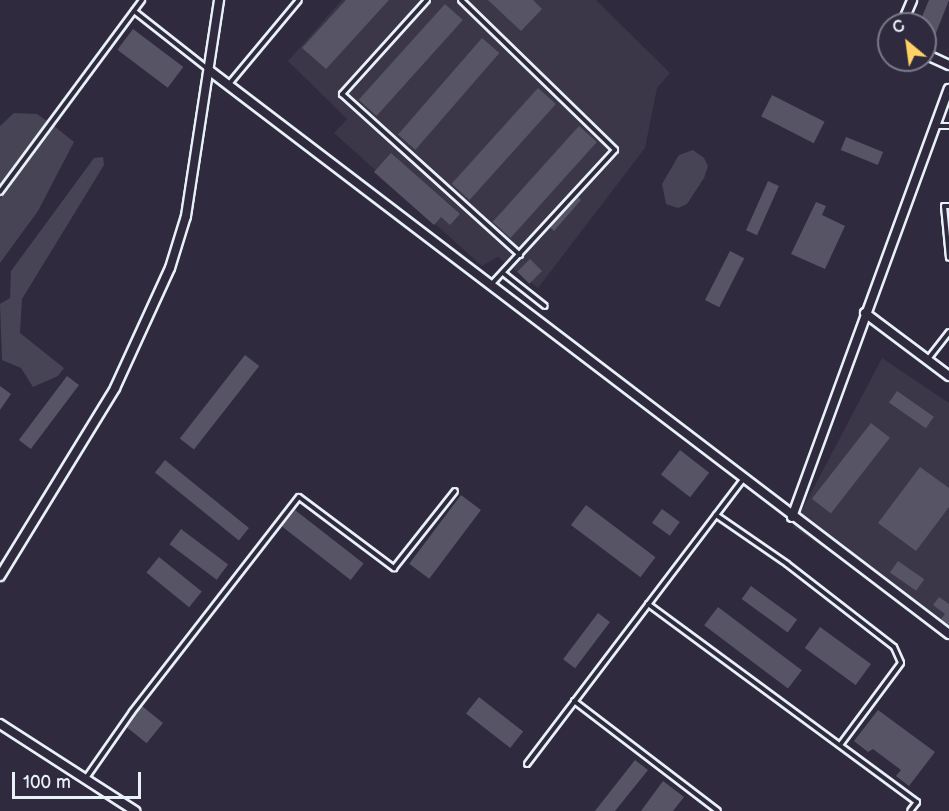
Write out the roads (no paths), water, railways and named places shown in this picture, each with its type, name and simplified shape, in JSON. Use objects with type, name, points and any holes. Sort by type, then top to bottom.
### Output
[{"type":"street","points":[[0,576],[109,397],[149,320],[186,216],[210,71],[219,0]]},
{"type":"street","points":[[210,71],[792,517],[949,634]]},
{"type":"street","points":[[792,517],[865,313],[949,90]]},
{"type":"street","points":[[865,313],[949,376]]},
{"type":"street","points":[[0,724],[135,811]]},
{"type":"lane","points":[[0,192],[142,0]]},
{"type":"lane","points":[[229,84],[299,0]]},
{"type":"lane","points":[[427,0],[342,94],[520,255]]},
{"type":"lane","points":[[461,0],[615,150],[491,285]]},
{"type":"lane","points":[[134,11],[210,71]]},
{"type":"lane","points":[[936,125],[949,126]]},
{"type":"lane","points":[[949,206],[944,206],[949,258]]},
{"type":"lane","points":[[503,273],[545,306]]},
{"type":"lane","points":[[928,360],[949,332]]},
{"type":"lane","points":[[527,764],[743,479]]},
{"type":"lane","points":[[86,779],[132,712],[299,496],[394,568],[455,491]]},
{"type":"lane","points":[[716,515],[894,647],[901,663],[840,745]]},
{"type":"lane","points":[[648,604],[917,802],[910,811]]},
{"type":"lane","points":[[574,701],[718,811]]}]
